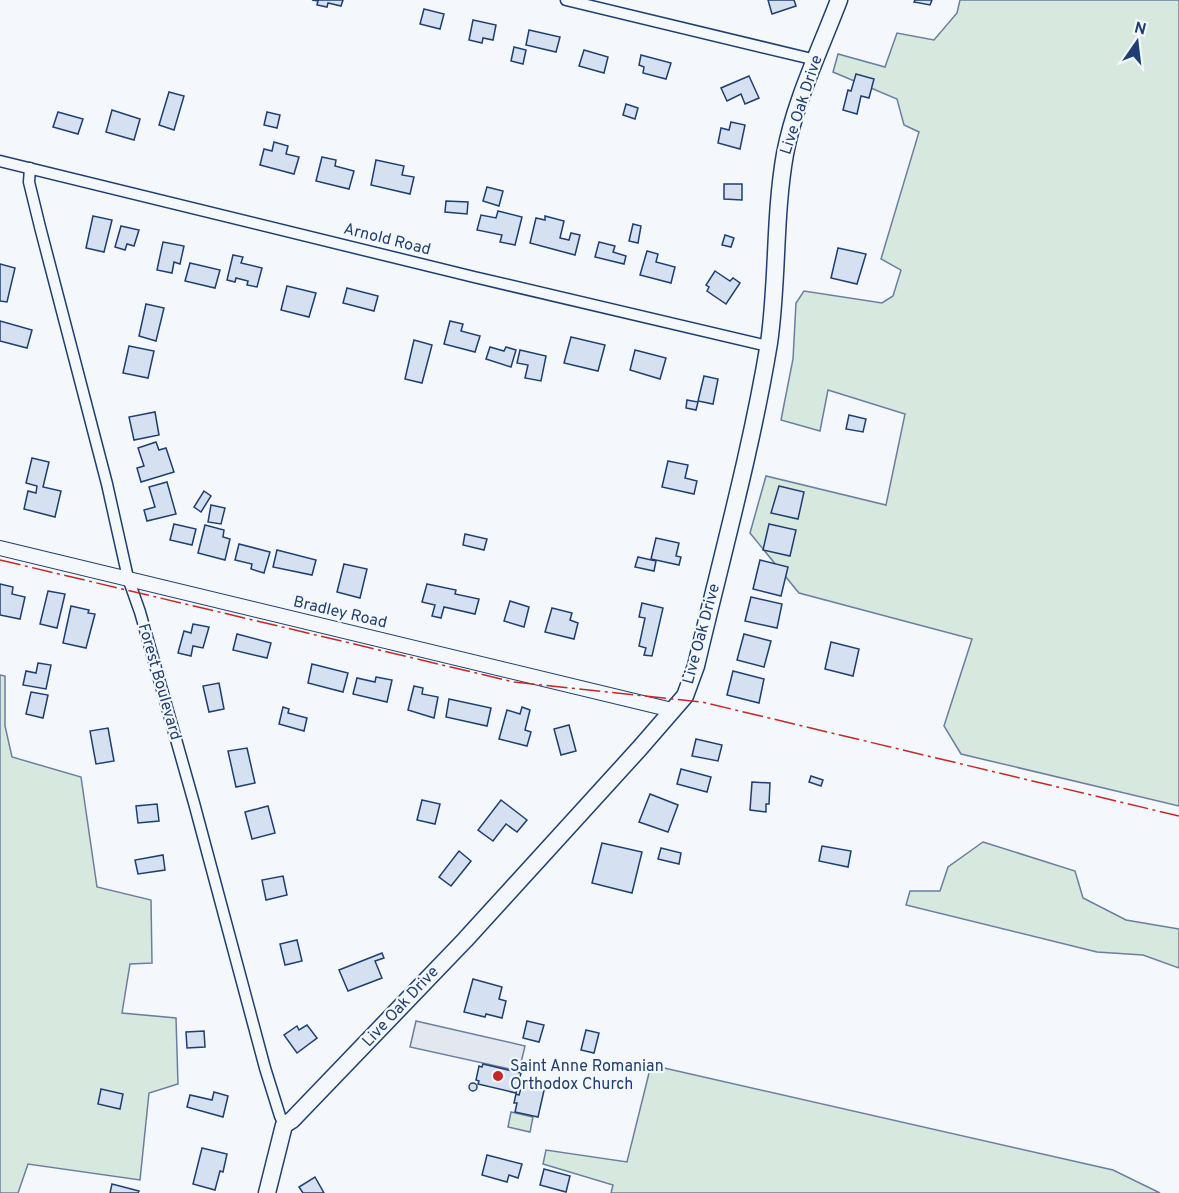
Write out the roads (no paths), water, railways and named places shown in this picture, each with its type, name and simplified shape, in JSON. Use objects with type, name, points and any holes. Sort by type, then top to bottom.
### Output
[{"type":"main road","name":"Live Oak Drive","points":[[284,1125],[323,1089],[465,940],[685,696],[696,666],[749,440],[768,346],[775,300],[779,212],[785,154],[801,98],[839,0]]},
{"type":"main road","points":[[267,1193],[284,1125]]},
{"type":"street","points":[[566,0],[816,60]]},
{"type":"street","name":"Arnold Road","points":[[0,161],[768,346]]},
{"type":"street","name":"Forest Boulevard","points":[[30,168],[29,182],[128,578],[143,623],[265,1068],[284,1125]]},
{"type":"street","name":"Bradley Road","points":[[0,548],[128,578],[191,596],[672,710]]},
{"type":"place","name":"Saint Anne Romanian Orthodox Church","points":[[498,1076]]}]
